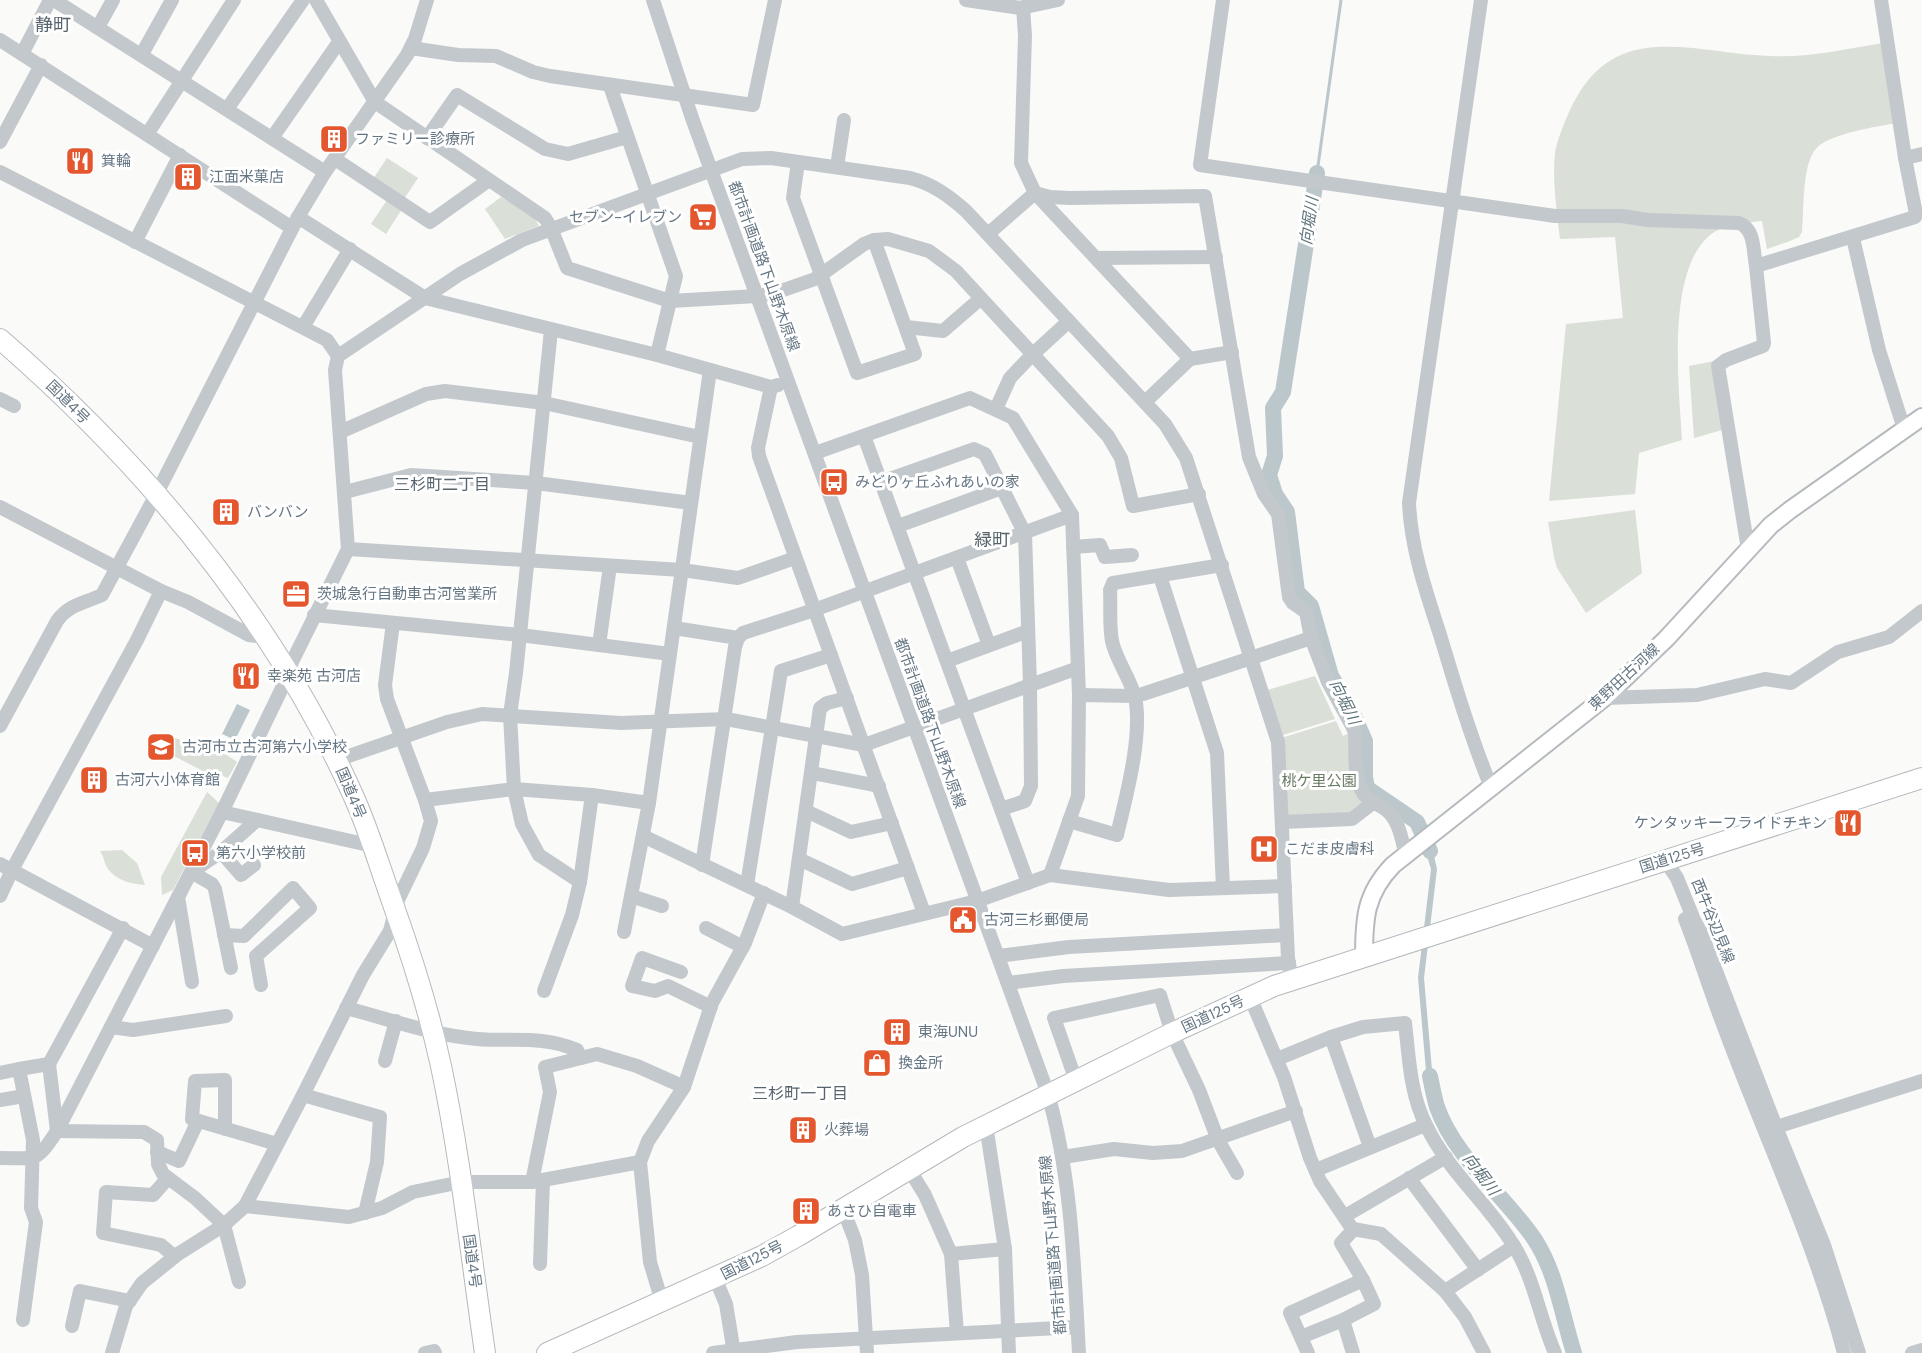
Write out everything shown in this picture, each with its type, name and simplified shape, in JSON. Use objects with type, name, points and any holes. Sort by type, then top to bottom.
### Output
[{"type":"highway","name":"国道4号","points":[[0,339],[56,388],[157,493],[225,578],[287,672],[337,760],[373,846],[413,962],[433,1033],[461,1182],[485,1353]]},
{"type":"highway","name":"国道125号","points":[[547,1353],[779,1247],[986,1125],[1250,997],[1290,972],[1364,957],[1922,778]]},
{"type":"main road","name":"東野田古河線","points":[[1364,957],[1366,915],[1373,890],[1386,872],[1604,698],[1666,639],[1771,525],[1922,417]]},
{"type":"street","points":[[22,54],[52,0],[142,54],[325,172]]},
{"type":"street","points":[[98,27],[112,0]]},
{"type":"street","points":[[142,54],[172,0]]},
{"type":"street","points":[[148,134],[234,0]]},
{"type":"street","points":[[227,109],[303,0]]},
{"type":"street","points":[[316,0],[375,102],[545,218],[567,268],[670,301],[775,293],[820,276],[864,244],[874,240],[888,239],[929,251],[956,271],[1108,436],[1124,468],[1133,506],[1199,494]]},
{"type":"street","points":[[0,726],[63,611],[102,595],[157,493],[295,222],[325,172],[411,48],[428,0]]},
{"type":"street","name":"都市計画道路下山野木原線","points":[[653,0],[692,118],[1048,1094],[1063,1157],[1070,1217],[1079,1353]]},
{"type":"street","points":[[411,48],[458,55],[496,56],[533,72],[610,86],[684,94],[753,105],[776,0]]},
{"type":"street","points":[[966,0],[1023,7],[1058,0]]},
{"type":"street","points":[[1223,0],[1200,165],[1555,216],[1622,216],[1648,220],[1745,225],[1750,231],[1756,266],[1764,344],[1726,360],[1718,366],[1748,549]]},
{"type":"street","points":[[1481,0],[1409,503],[1416,556],[1476,749],[1491,787]]},
{"type":"street","points":[[1756,266],[1916,217],[1881,0]]},
{"type":"street","points":[[1023,7],[1025,36],[1021,163],[1035,193],[1190,359]]},
{"type":"street","points":[[0,40],[180,155],[295,222],[350,249],[425,298],[657,355],[771,387],[789,382]]},
{"type":"street","points":[[272,138],[339,42]]},
{"type":"street","points":[[0,142],[41,65]]},
{"type":"street","points":[[610,86],[676,276],[657,355]]},
{"type":"street","points":[[427,138],[457,95],[545,149],[568,154],[627,137]]},
{"type":"street","points":[[837,167],[844,120]]},
{"type":"street","points":[[1905,158],[1922,154]]},
{"type":"street","points":[[135,242],[180,155]]},
{"type":"street","points":[[0,1158],[33,1158],[42,1153],[57,1131],[222,813],[284,684],[287,672],[314,615],[348,549],[335,370],[338,356],[494,254],[551,228],[647,192],[711,169],[755,157],[910,178],[931,185],[966,211],[1165,424],[1180,447],[1199,494],[1252,657],[1278,742],[1290,972],[1063,976],[1008,983]]},
{"type":"street","points":[[334,159],[430,222],[489,180]]},
{"type":"street","points":[[798,162],[793,198],[857,373],[915,354],[874,240]]},
{"type":"street","points":[[0,172],[327,340],[338,356]]},
{"type":"street","points":[[988,234],[1035,193]]},
{"type":"street","points":[[1035,193],[1050,197],[1070,198],[1205,196],[1249,457],[1264,494],[1278,514],[1289,597],[1293,603],[1306,612],[1311,638],[1328,682],[1355,732],[1358,779],[1362,792],[1367,799],[1386,810],[1393,818],[1409,853]]},
{"type":"street","points":[[1853,238],[1881,359],[1904,429]]},
{"type":"street","points":[[303,327],[350,249]]},
{"type":"street","points":[[1097,258],[1216,257]]},
{"type":"street","points":[[906,327],[943,331],[980,299]]},
{"type":"street","points":[[996,409],[1010,378],[1069,321]]},
{"type":"street","points":[[551,330],[510,715],[514,789],[522,825],[539,855],[580,882]]},
{"type":"street","points":[[1145,402],[1190,359],[1232,352]]},
{"type":"street","points":[[624,932],[649,803],[710,369]]},
{"type":"street","points":[[771,387],[758,448],[795,558],[924,914]]},
{"type":"street","points":[[340,432],[426,394],[445,391],[544,403],[700,437]]},
{"type":"street","points":[[815,453],[970,398],[1013,418],[1072,515],[1079,696],[1078,796],[1050,875]]},
{"type":"street","points":[[0,399],[14,406]]},
{"type":"street","points":[[864,436],[1028,883]]},
{"type":"street","points":[[881,482],[974,449],[985,454],[1025,534],[1031,786],[1025,801],[1001,809]]},
{"type":"street","points":[[345,492],[411,475],[536,483],[691,502]]},
{"type":"street","points":[[898,526],[1002,488]]},
{"type":"street","points":[[0,507],[249,635],[264,637]]},
{"type":"street","points":[[702,864],[738,638],[743,633],[814,610],[1072,515]]},
{"type":"street","points":[[1073,547],[1100,545],[1105,557],[1132,555]]},
{"type":"street","points":[[348,549],[682,570],[738,578],[795,558]]},
{"type":"street","points":[[957,558],[989,645]]},
{"type":"street","points":[[1069,821],[1117,835],[1125,801],[1136,735],[1137,713],[1134,696],[1112,642],[1110,590],[1113,584],[1222,565]]},
{"type":"street","points":[[599,645],[610,566]]},
{"type":"street","points":[[1160,576],[1216,753],[1223,888]]},
{"type":"street","points":[[0,896],[6,867],[132,649],[162,591]]},
{"type":"street","points":[[1604,698],[1697,694],[1765,679],[1791,683],[1838,652],[1889,637],[1922,611]]},
{"type":"street","points":[[314,615],[520,635],[670,654]]},
{"type":"street","points":[[112,1353],[126,1306],[142,1283],[174,1256],[224,1225],[245,1206],[363,975],[390,931],[398,900],[423,848],[431,821],[387,699],[385,685],[393,623]]},
{"type":"street","points":[[674,627],[738,638]]},
{"type":"street","points":[[946,661],[1028,631]]},
{"type":"street","points":[[1079,696],[1134,696],[1311,638]]},
{"type":"street","points":[[747,885],[781,672],[831,655]]},
{"type":"street","points":[[337,760],[400,737],[482,714],[610,723],[726,719],[864,745],[1078,668]]},
{"type":"street","points":[[792,907],[820,708],[827,703],[847,698]]},
{"type":"street","points":[[812,773],[879,786]]},
{"type":"street","points":[[425,800],[514,789],[592,795],[649,803]]},
{"type":"street","points":[[544,991],[572,915],[580,882],[592,795]]},
{"type":"street","points":[[1283,822],[1352,819],[1374,802]]},
{"type":"street","points":[[806,811],[850,832],[892,823]]},
{"type":"street","points":[[222,813],[373,846]]},
{"type":"street","points":[[191,872],[220,852],[257,820]]},
{"type":"street","points":[[642,836],[764,893],[842,934],[977,901],[1050,875],[1169,890],[1285,886]]},
{"type":"street","points":[[220,852],[241,875],[254,865]]},
{"type":"street","points":[[799,859],[852,884],[908,868]]},
{"type":"street","name":"西牛谷辺見線","points":[[1665,860],[1670,881],[1702,961],[1724,1027],[1824,1245],[1859,1353]]},
{"type":"street","points":[[6,867],[153,946]]},
{"type":"street","points":[[191,872],[212,884],[215,890],[224,935],[230,963],[256,956],[310,908],[293,888],[244,936],[224,935]]},
{"type":"street","points":[[662,1302],[650,1262],[640,1162],[648,1141],[684,1087],[711,1006],[743,947],[764,893]]},
{"type":"street","points":[[631,896],[662,906]]},
{"type":"street","points":[[178,897],[192,982]]},
{"type":"street","points":[[57,1131],[49,1064],[123,928]]},
{"type":"street","points":[[706,928],[743,947]]},
{"type":"street","points":[[998,956],[1069,947],[1287,935]]},
{"type":"street","points":[[256,956],[261,985]]},
{"type":"street","points":[[681,972],[642,958],[632,986],[655,991],[668,986],[711,1006]]},
{"type":"street","points":[[1076,1081],[1054,1018],[1160,995],[1172,1033],[1199,1090],[1218,1140],[1237,1173]]},
{"type":"street","points":[[1250,997],[1277,1059],[1320,1181],[1353,1229],[1381,1234],[1445,1291],[1465,1317],[1484,1353]]},
{"type":"street","points":[[346,1008],[433,1033],[476,1039],[545,1040],[562,1043],[577,1050],[580,1058]]},
{"type":"street","points":[[111,1027],[133,1030],[226,1016]]},
{"type":"street","points":[[386,1061],[396,1021]]},
{"type":"street","points":[[1277,1059],[1331,1036],[1363,1027],[1405,1023],[1413,1088],[1425,1125],[1446,1157],[1514,1246],[1533,1287],[1555,1353]]},
{"type":"street","points":[[1331,1036],[1370,1147]]},
{"type":"street","points":[[540,1264],[537,1181],[550,1092],[545,1067],[597,1054],[637,1066],[684,1087]]},
{"type":"street","points":[[0,1073],[49,1064]]},
{"type":"street","points":[[19,1069],[33,1140],[31,1208],[36,1222],[23,1320]]},
{"type":"street","points":[[225,1129],[225,1080],[195,1081],[192,1119],[225,1129],[277,1144]]},
{"type":"street","points":[[1771,1129],[1922,1081]]},
{"type":"street","points":[[303,1095],[380,1117],[377,1162],[365,1213]]},
{"type":"street","points":[[0,1100],[24,1096]]},
{"type":"street","points":[[1063,1157],[1114,1149],[1153,1153],[1182,1151],[1296,1111]]},
{"type":"street","points":[[157,1152],[180,1161],[198,1121]]},
{"type":"street","points":[[986,1125],[1005,1249],[1009,1353]]},
{"type":"street","points":[[1316,1170],[1425,1125]]},
{"type":"street","name":"西牛谷辺見線","points":[[1771,1129],[1844,1353]]},
{"type":"street","points":[[57,1131],[144,1132],[157,1140],[158,1164],[163,1174],[195,1198],[224,1225],[239,1282]]},
{"type":"street","points":[[1345,1216],[1446,1157]]},
{"type":"street","points":[[245,1206],[349,1218],[382,1208],[413,1192],[461,1182],[537,1181],[640,1162]]},
{"type":"street","points":[[909,1169],[925,1195],[951,1254],[957,1333]]},
{"type":"street","points":[[168,1178],[153,1195],[106,1192],[103,1233],[161,1245],[174,1256]]},
{"type":"street","points":[[1409,1178],[1478,1270]]},
{"type":"street","points":[[843,1209],[855,1240],[862,1275],[867,1353]]},
{"type":"street","points":[[1301,1337],[1343,1320],[1374,1304],[1341,1243],[1353,1229]]},
{"type":"street","points":[[1445,1291],[1514,1246]]},
{"type":"street","points":[[951,1254],[1005,1249]]},
{"type":"street","points":[[715,1278],[726,1304],[734,1351]]},
{"type":"street","points":[[1308,1353],[1290,1313],[1363,1280]]},
{"type":"street","points":[[72,1326],[80,1291],[130,1301]]},
{"type":"street","points":[[1343,1320],[1353,1353]]},
{"type":"street","points":[[713,1353],[866,1338],[1077,1328]]},
{"type":"street","points":[[1912,1353],[1922,1350]]},
{"type":"street","points":[[424,1353],[434,1351],[435,1353]]},
{"type":"green space","points":[[1883,43],[1898,123],[1841,135],[1821,144],[1815,150],[1806,177],[1802,232],[1799,237],[1767,249],[1762,221],[1741,223],[1721,228],[1709,236],[1695,253],[1686,276],[1678,332],[1682,440],[1639,453],[1635,494],[1549,501],[1566,324],[1623,318],[1615,237],[1560,239],[1554,186],[1555,153],[1566,119],[1581,90],[1600,68],[1625,53],[1639,49],[1685,47],[1756,55],[1798,56]]},
{"type":"green space","points":[[387,158],[418,178],[404,199],[373,179]]},
{"type":"green space","points":[[501,197],[533,215],[539,226],[505,239],[485,209]]},
{"type":"green space","points":[[387,200],[402,209],[386,234],[371,224]]},
{"type":"green space","points":[[1714,361],[1722,430],[1694,438],[1689,366]]},
{"type":"green space","points":[[1635,510],[1642,573],[1586,613],[1557,568],[1548,522]]},
{"type":"green space","points":[[1315,676],[1335,719],[1283,735],[1267,690]]},
{"type":"green space","name":"桃ケ里公園","points":[[1336,721],[1343,736],[1351,732],[1368,803],[1351,816],[1285,819],[1281,738]]},
{"type":"green space","points":[[175,738],[227,755],[237,762],[228,778],[203,771],[170,754]]},
{"type":"green space","points":[[207,792],[219,803],[173,890],[162,895],[161,877]]},
{"type":"green space","points":[[122,850],[137,863],[145,885],[130,883],[112,873],[100,851]]},
{"type":"shaded area","points":[[237,704],[250,710],[235,740],[222,734]]},
{"type":"shaded area","points":[[1426,834],[1437,869],[1424,978],[1432,1070],[1437,1096],[1431,1097],[1426,1071],[1418,978],[1431,869],[1421,837]]},
{"type":"waterway","name":"向堀川","points":[[1317,173],[1341,0]]},
{"type":"waterway","name":"向堀川","points":[[1317,173],[1283,392],[1273,408],[1275,456],[1269,475],[1275,494],[1287,512],[1297,592],[1311,606],[1331,676],[1336,684]]},
{"type":"waterway","name":"向堀川","points":[[1353,714],[1365,741],[1367,788],[1417,822],[1430,851]]},
{"type":"waterway","name":"向堀川","points":[[1430,1076],[1437,1107],[1456,1144],[1523,1224],[1543,1253],[1554,1281],[1574,1353]]},
{"type":"place","name":"ファミリー診療所","points":[[334,139]]},
{"type":"place","name":"箕輪","points":[[80,161]]},
{"type":"place","name":"江面米菓店","points":[[188,177]]},
{"type":"place","name":"セブン-イレブン","points":[[703,217]]},
{"type":"place","name":"みどりヶ丘ふれあいの家","points":[[834,482]]},
{"type":"place","name":"バンバン","points":[[226,512]]},
{"type":"place","name":"茨城急行自動車古河営業所","points":[[296,594]]},
{"type":"place","name":"幸楽苑 古河店","points":[[246,676]]},
{"type":"place","name":"古河市立古河第六小学校","points":[[161,747]]},
{"type":"place","name":"古河六小体育館","points":[[94,780]]},
{"type":"place","name":"ケンタッキーフライドチキン","points":[[1848,823]]},
{"type":"place","name":"こだま皮膚科","points":[[1264,849]]},
{"type":"place","name":"第六小学校前","points":[[195,853]]},
{"type":"place","name":"古河三杉郵便局","points":[[963,920]]},
{"type":"place","name":"東海UNU","points":[[897,1032]]},
{"type":"place","name":"換金所","points":[[877,1063]]},
{"type":"place","name":"火葬場","points":[[803,1130]]},
{"type":"place","name":"あさひ自電車","points":[[806,1211]]},
{"type":"district","name":"静町","points":[[53,25]]},
{"type":"district","name":"三杉町二丁目","points":[[442,484]]},
{"type":"district","name":"緑町","points":[[992,540]]},
{"type":"district","name":"三杉町一丁目","points":[[800,1093]]}]
